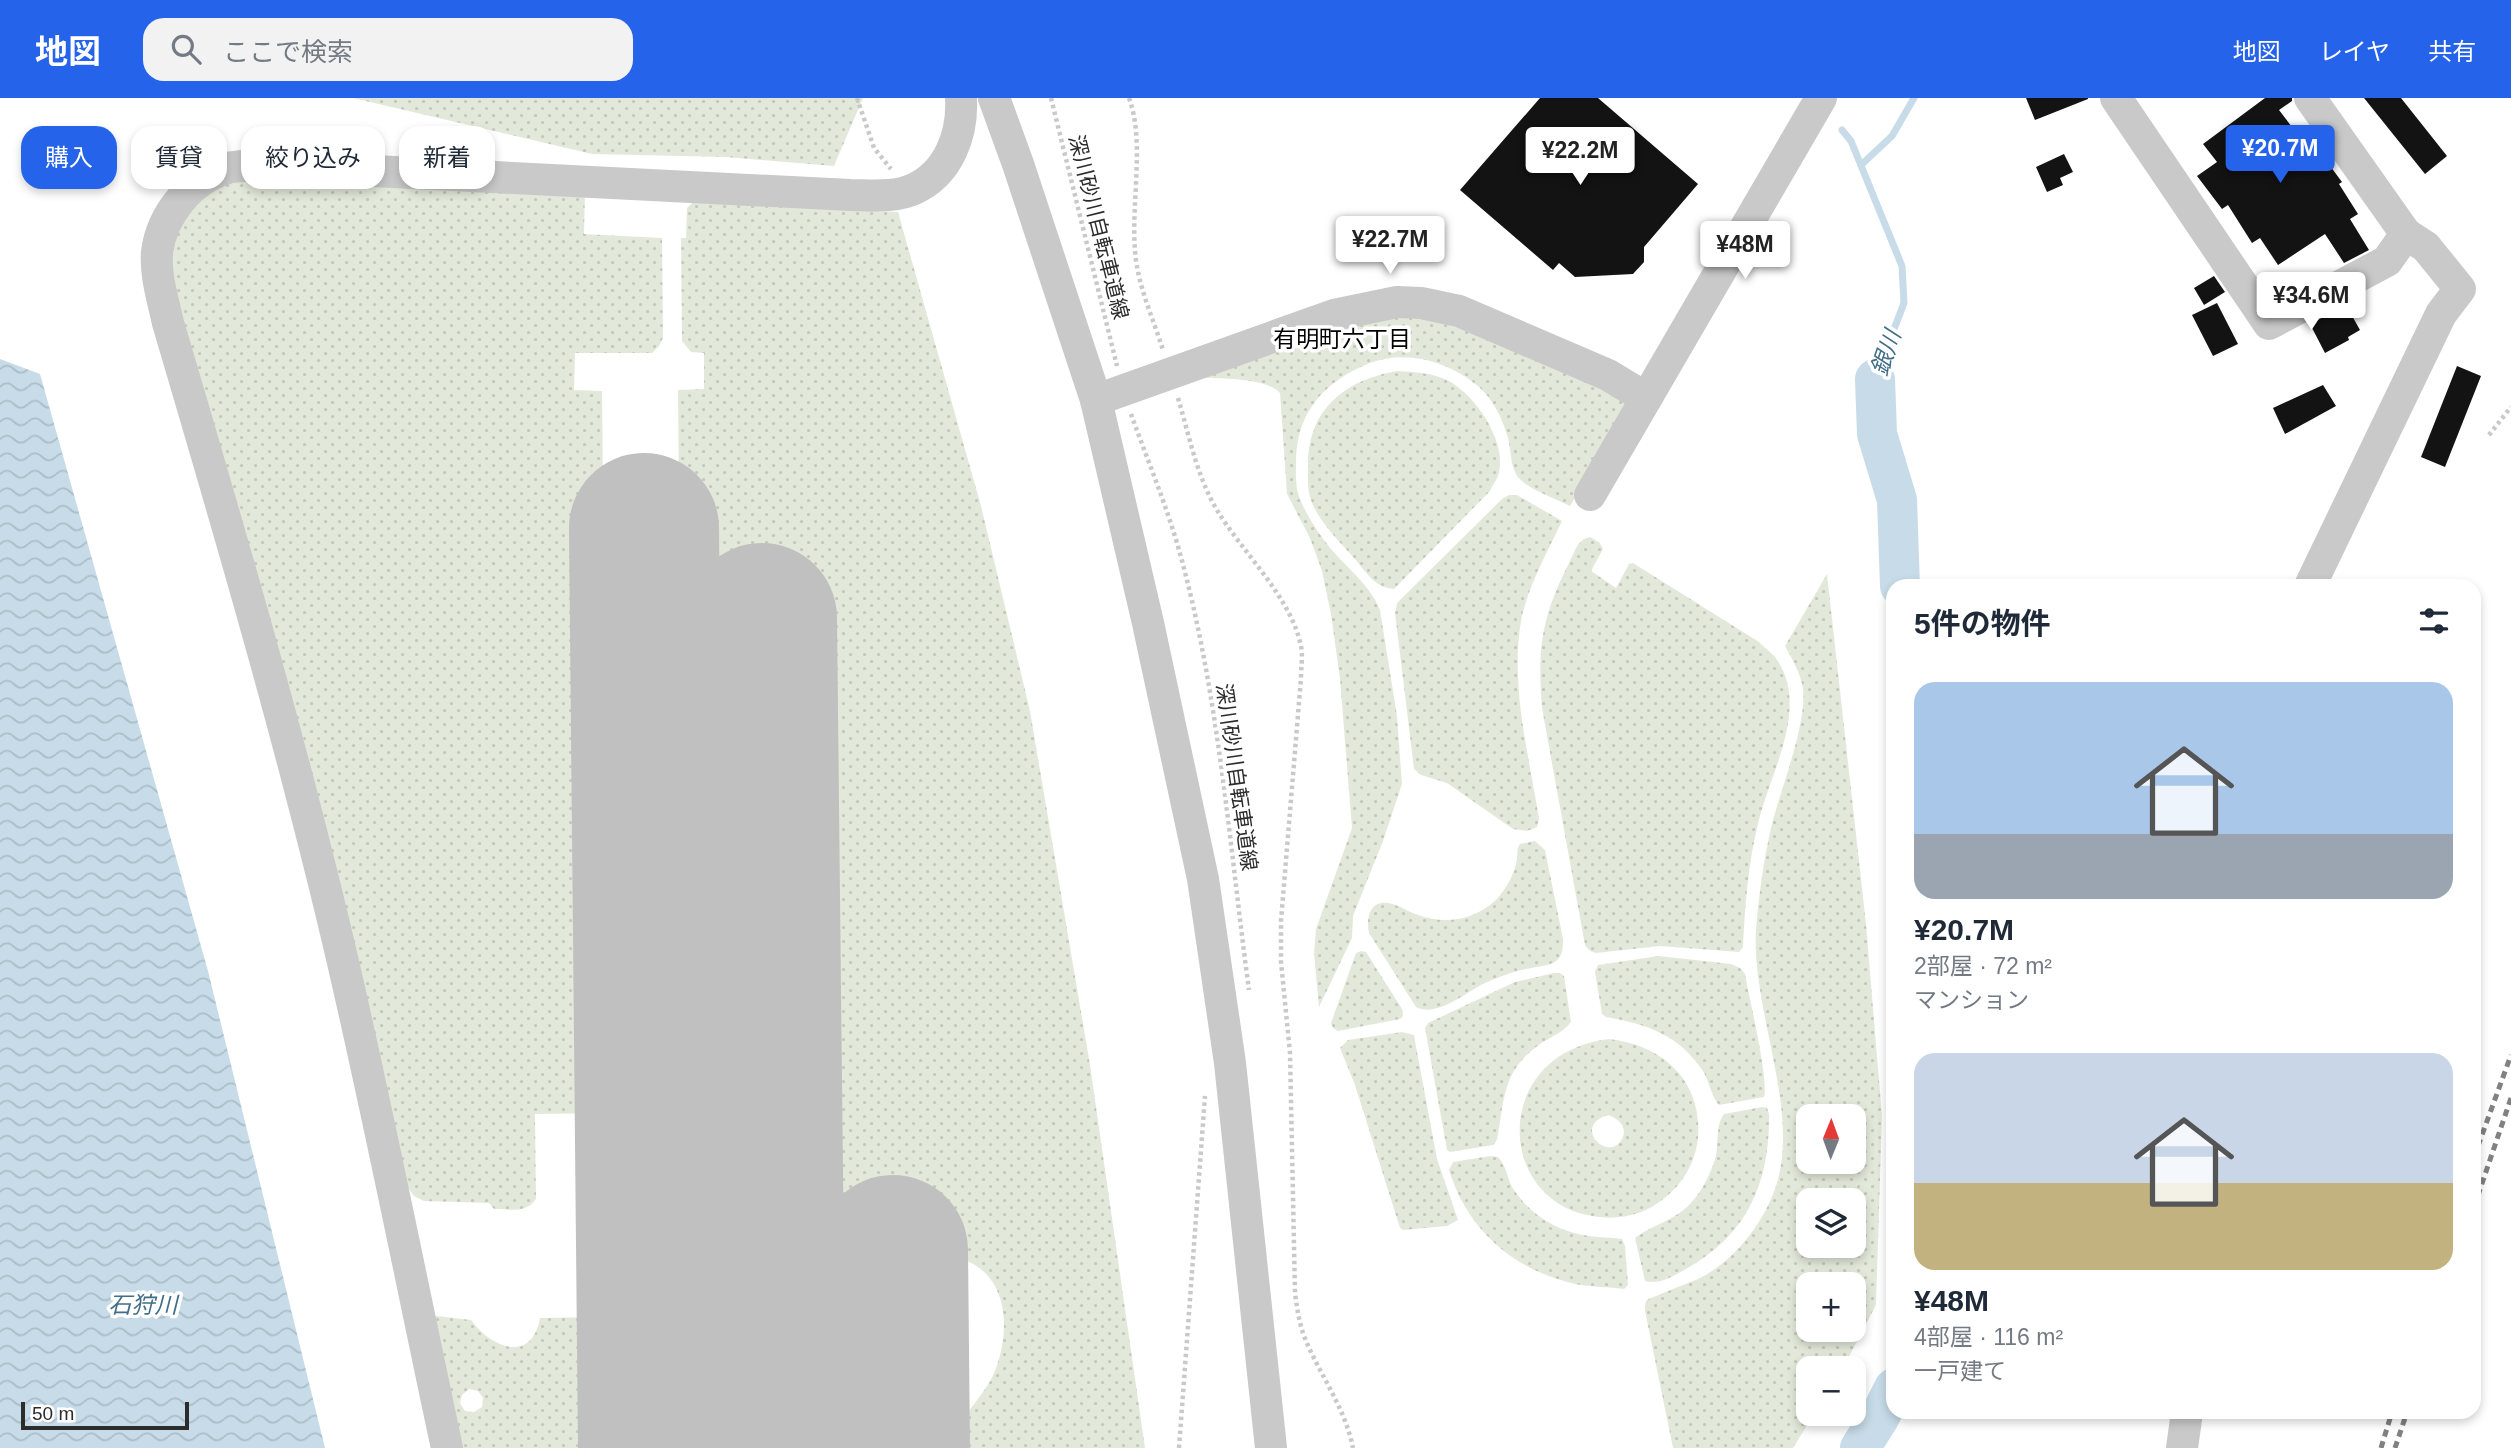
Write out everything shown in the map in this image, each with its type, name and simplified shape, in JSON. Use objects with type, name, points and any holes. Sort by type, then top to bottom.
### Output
[{"type":"street","points":[[447,1448],[342,959],[248,596],[168,323],[158,279],[157,253],[163,230],[174,207],[195,184],[227,169],[255,165],[891,195],[914,190],[939,171],[956,144],[962,116],[961,98]]},
{"type":"street","points":[[994,98],[1031,201],[1109,395],[1148,623],[1203,879],[1230,1063],[1271,1448]]},
{"type":"street","points":[[1590,495],[1821,98]]},
{"type":"street","points":[[2116,98],[2269,324],[2387,261],[2406,234]]},
{"type":"street","points":[[2309,98],[2406,234],[2426,247],[2460,289],[2441,314],[2313,579]]},
{"type":"street","points":[[1109,395],[1334,315],[1397,302],[1421,303],[1459,311],[1608,375],[1646,398]]},
{"type":"street","points":[[2182,1448],[2186,1419]]},
{"type":"path","points":[[857,98],[874,148],[914,190]]},
{"type":"path","name":"深川砂川自転車道線","points":[[1051,98],[1109,395],[1178,549],[1195,623],[1216,733],[1250,1001]]},
{"type":"path","points":[[1129,98],[1134,111],[1136,139],[1135,254],[1170,374],[1202,476],[1216,508],[1282,603],[1295,626],[1301,647],[1301,678],[1281,921],[1281,962],[1290,1053],[1295,1293],[1298,1318],[1305,1338],[1340,1408],[1353,1448]]},
{"type":"path","points":[[2489,435],[2511,407]]},
{"type":"path","points":[[1179,1448],[1205,1090]]},
{"type":"green space","points":[[353,98],[863,98],[834,166],[726,157],[592,154],[495,131],[495,126],[472,126]]},
{"type":"green space","points":[[241,181],[241,189],[385,189],[385,184],[399,185],[399,189],[585,192],[584,234],[662,238],[663,338],[659,346],[652,353],[575,353],[574,390],[602,391],[610,1113],[535,1114],[536,1199],[523,1209],[494,1209],[489,1203],[424,1201],[414,1196],[407,1186],[303,738],[171,280],[173,238],[196,203],[213,190],[227,189],[227,184]]},
{"type":"green space","points":[[693,202],[898,212],[981,506],[1030,711],[1090,1065],[1145,1448],[947,1448],[995,1371],[1004,1324],[998,1293],[980,1268],[950,1253],[925,1251],[865,1253],[867,1448],[689,1448],[702,1380],[699,1114],[685,1113],[678,390],[704,389],[704,353],[691,352],[682,341],[681,238],[686,238],[687,208]]},
{"type":"green space","points":[[1427,315],[1619,393],[1625,404],[1623,418],[1570,506],[1532,488],[1516,474],[1506,431],[1484,392],[1468,378],[1428,360],[1399,357],[1384,359],[1354,370],[1327,389],[1308,413],[1297,444],[1298,494],[1319,534],[1363,583],[1380,610],[1397,716],[1402,784],[1353,916],[1352,938],[1319,1007],[1314,953],[1316,929],[1352,828],[1340,679],[1331,614],[1322,571],[1310,538],[1287,494],[1280,393],[1253,381],[1196,377],[1368,316]]},
{"type":"green space","points":[[1398,371],[1423,373],[1447,380],[1468,396],[1494,435],[1500,463],[1498,476],[1490,491],[1394,589],[1387,588],[1371,578],[1323,521],[1310,497],[1308,465],[1315,428],[1334,400],[1362,381]]},
{"type":"green space","points":[[639,474],[667,500],[675,1114],[619,1113],[613,500]]},
{"type":"green space","points":[[1509,495],[1517,495],[1562,521],[1528,596],[1518,646],[1522,720],[1539,819],[1537,827],[1527,831],[1513,829],[1447,783],[1421,775],[1414,769],[1395,613],[1397,603]]},
{"type":"green space","points":[[1590,537],[1600,543],[1603,549],[1591,571],[1616,588],[1629,564],[1633,563],[1759,642],[1775,657],[1785,676],[1790,697],[1789,718],[1755,839],[1743,947],[1739,952],[1660,946],[1596,953],[1585,945],[1542,708],[1540,667],[1544,632],[1553,598],[1577,546]]},
{"type":"green space","points":[[1827,574],[1866,924],[1882,1116],[1876,1305],[1866,1324],[1866,1272],[1796,1272],[1796,1342],[1857,1342],[1849,1356],[1796,1356],[1796,1426],[1807,1426],[1793,1448],[1673,1448],[1645,1311],[1646,1301],[1713,1271],[1736,1251],[1756,1227],[1771,1200],[1782,1157],[1783,1126],[1756,960],[1756,929],[1769,837],[1801,720],[1803,689],[1785,646]]},
{"type":"green space","points":[[1535,841],[1545,850],[1563,939],[1561,956],[1550,964],[1521,970],[1485,983],[1442,1007],[1416,1007],[1369,933],[1370,912],[1382,903],[1392,904],[1427,918],[1446,920],[1473,915],[1495,901],[1511,879],[1520,844]]},
{"type":"green space","points":[[1366,952],[1402,1009],[1403,1016],[1400,1019],[1338,1031],[1331,1023],[1356,953]]},
{"type":"green space","points":[[1659,956],[1731,964],[1745,974],[1761,1057],[1764,1097],[1719,1105],[1703,1071],[1683,1048],[1661,1033],[1602,1014],[1595,972],[1598,965]]},
{"type":"green space","points":[[1554,973],[1564,976],[1571,1022],[1527,1054],[1511,1076],[1497,1140],[1493,1145],[1450,1152],[1447,1150],[1425,1028],[1428,1023],[1515,982]]},
{"type":"green space","points":[[1402,1032],[1414,1035],[1437,1159],[1458,1220],[1447,1226],[1403,1230],[1400,1228],[1355,1085],[1340,1048],[1348,1040]]},
{"type":"green space","points":[[1609,1039],[1642,1047],[1669,1064],[1689,1088],[1698,1121],[1698,1142],[1692,1162],[1675,1189],[1644,1211],[1608,1218],[1564,1207],[1539,1187],[1524,1160],[1520,1129],[1525,1099],[1542,1071],[1570,1050]],"holes":[[[1608,1115],[1619,1121],[1624,1131],[1616,1146],[1602,1145],[1592,1134],[1597,1120]]]},
{"type":"green space","points":[[1767,1108],[1769,1114],[1765,1162],[1760,1184],[1740,1223],[1725,1240],[1686,1269],[1661,1281],[1645,1281],[1635,1238],[1678,1214],[1697,1196],[1713,1164],[1719,1124],[1724,1114]]},
{"type":"green space","points":[[1490,1156],[1501,1160],[1519,1197],[1545,1220],[1577,1234],[1622,1239],[1628,1285],[1624,1289],[1587,1286],[1553,1278],[1513,1258],[1496,1245],[1468,1212],[1449,1170],[1453,1162]]},
{"type":"green space","points":[[428,1315],[471,1320],[489,1338],[510,1347],[529,1342],[536,1332],[540,1318],[599,1317],[599,1386],[613,1448],[457,1448]],"holes":[[[469,1389],[478,1391],[483,1398],[482,1407],[474,1412],[465,1411],[460,1403],[462,1395]]]},
{"type":"green space","points":[[634,1316],[665,1317],[666,1382],[680,1448],[623,1448],[635,1385]]},
{"type":"water","name":"石狩川","points":[[0,359],[40,374],[208,971],[325,1448],[0,1448]]},
{"type":"building","points":[[1540,98],[1598,98],[1698,184],[1644,247],[1644,262],[1633,274],[1575,277],[1559,263],[1553,270],[1460,190]]},
{"type":"building","points":[[2026,98],[2088,98],[2088,99],[2035,120]]},
{"type":"building","points":[[2265,98],[2292,98],[2292,101],[2279,110],[2301,139],[2307,135],[2342,182],[2339,184],[2358,214],[2350,219],[2369,250],[2344,263],[2325,234],[2278,265],[2260,238],[2252,243],[2228,205],[2222,209],[2197,176],[2217,162],[2203,144]]},
{"type":"building","points":[[2364,98],[2401,98],[2447,156],[2425,174]]},
{"type":"building","points":[[2064,154],[2073,172],[2060,178],[2063,185],[2047,192],[2036,167]]},
{"type":"building","points":[[2214,276],[2225,292],[2204,305],[2194,288]]},
{"type":"building","points":[[2217,303],[2238,344],[2213,356],[2192,315]]},
{"type":"building","points":[[2346,305],[2360,330],[2348,337],[2349,340],[2325,353],[2310,324]]},
{"type":"building","points":[[2457,366],[2481,376],[2445,467],[2421,457]]},
{"type":"building","points":[[2323,385],[2336,406],[2285,434],[2273,408]]},
{"type":"waterway","points":[[1861,165],[1892,136],[1914,98]]},
{"type":"waterway","name":"銀川","points":[[1842,130],[1851,141],[1902,266],[1904,303],[1875,379]]},
{"type":"waterway","name":"銀川","points":[[1875,379],[1877,434],[1897,500],[1900,579]]},
{"type":"waterway","name":"銀川","points":[[1860,1448],[1886,1404]]},
{"type":"runway","points":[[644,528],[653,1448]]},
{"type":"runway","points":[[762,618],[771,1448]]},
{"type":"runway","points":[[893,1250],[895,1448]]},
{"type":"railway","points":[[2481,1138],[2511,1055]]},
{"type":"railway","points":[[2481,1186],[2511,1098]]},
{"type":"railway","points":[[2381,1448],[2390,1419]]},
{"type":"railway","points":[[2395,1448],[2405,1419]]},
{"type":"district","name":"有明町六丁目","points":[[1342,339]]}]
